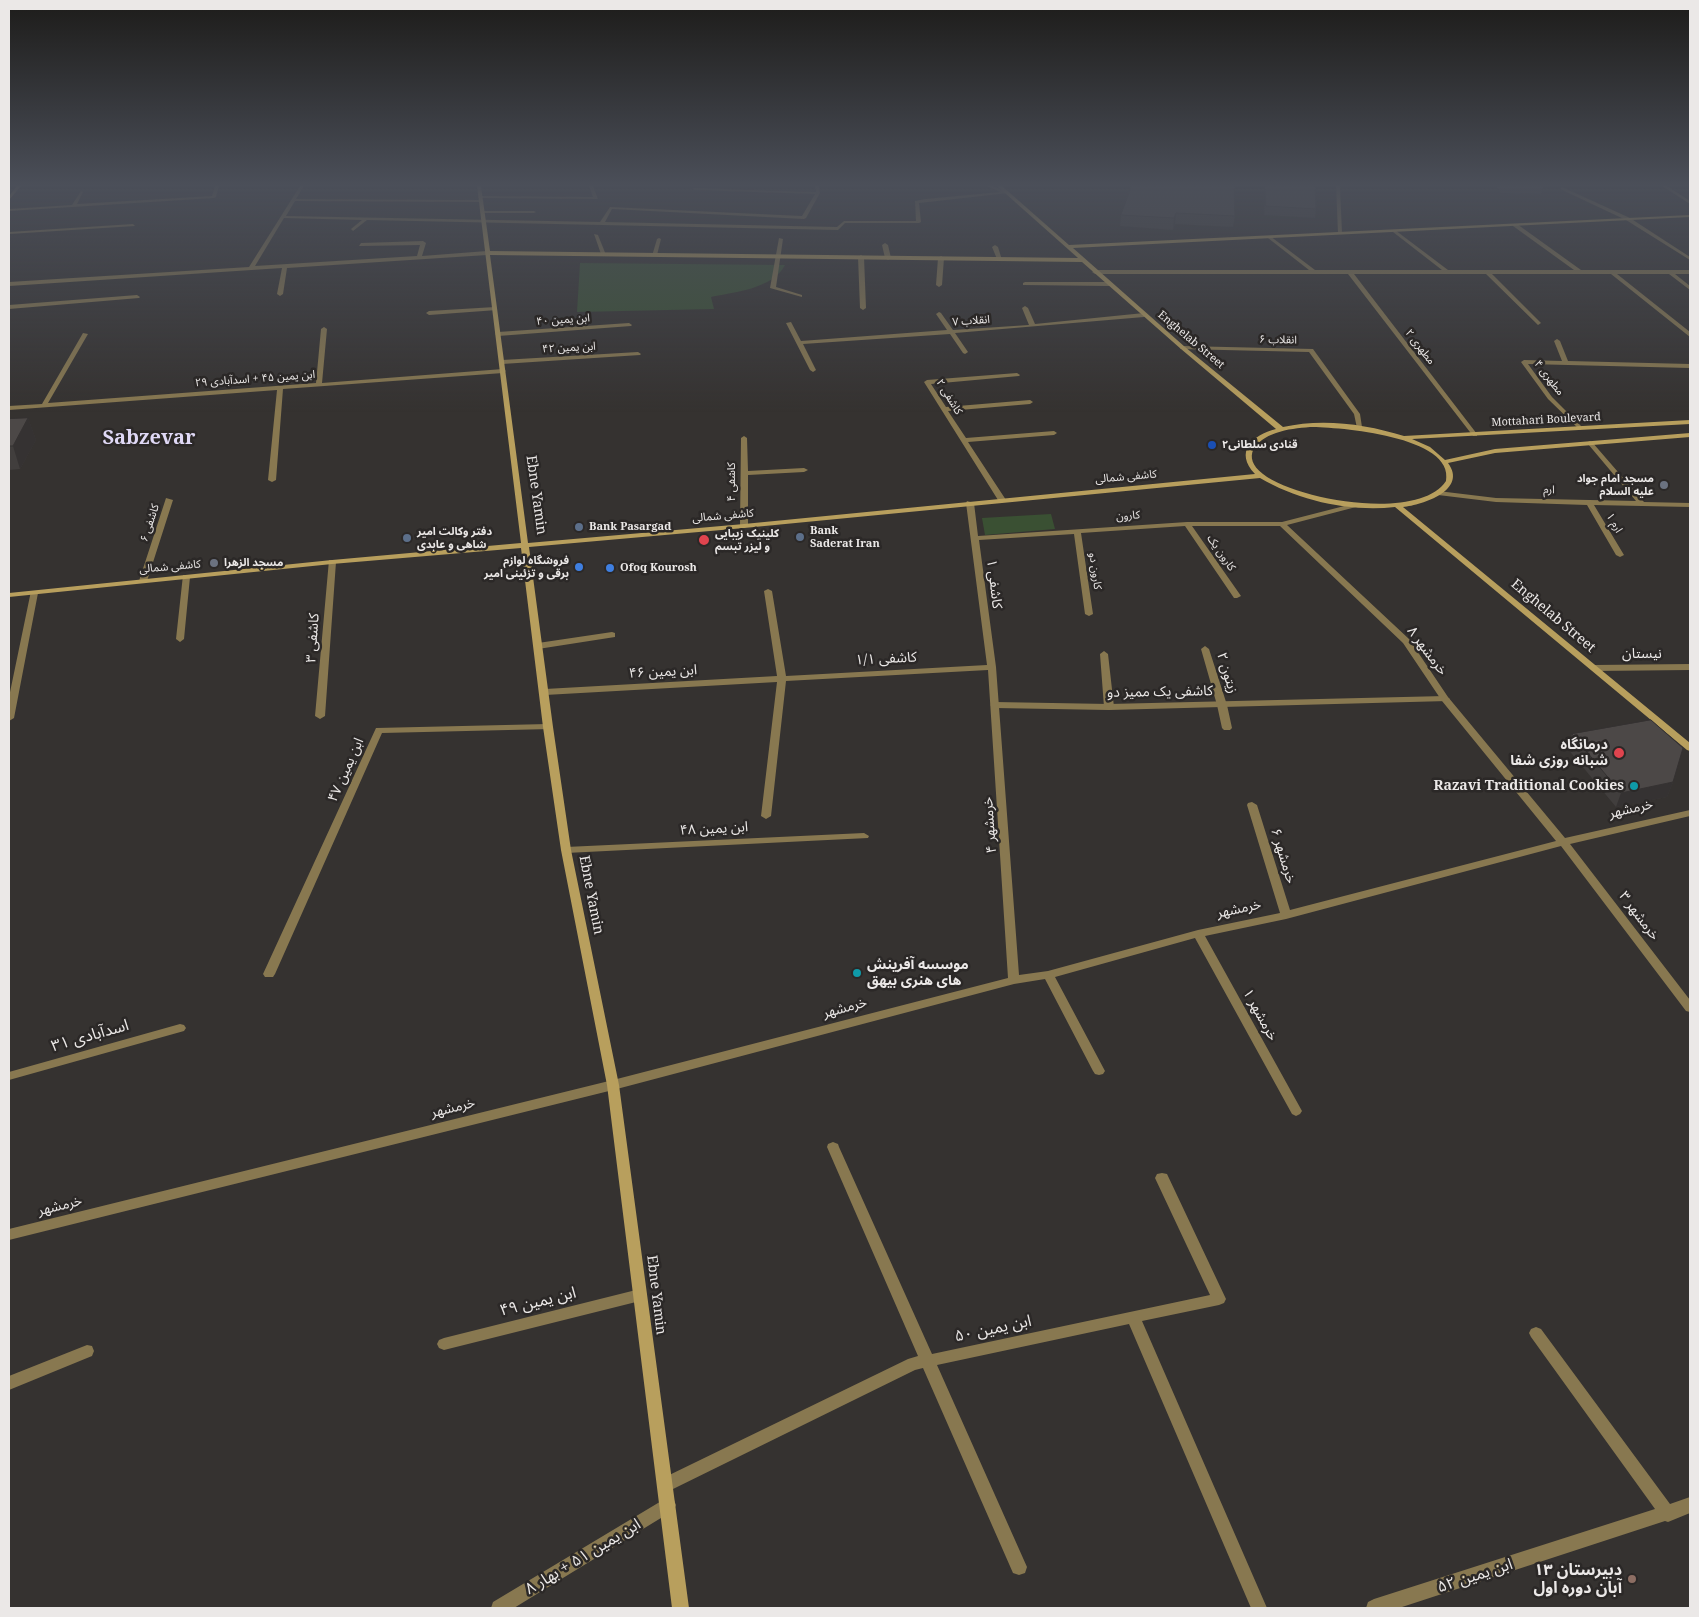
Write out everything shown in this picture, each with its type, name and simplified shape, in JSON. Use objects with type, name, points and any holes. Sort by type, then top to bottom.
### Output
[{"type":"street","points":[[251,268],[255,261]]},
{"type":"street","points":[[9,284],[353,261]]},
{"type":"street","name":"Ebne Yamin","points":[[488,261],[545,692],[548,728],[566,850],[613,1085],[681,1608]]},
{"type":"street","points":[[777,261],[773,288],[800,296]]},
{"type":"street","points":[[861,261],[863,308]]},
{"type":"street","points":[[939,285],[941,261]]},
{"type":"street","name":"Enghelab Street","points":[[1084,261],[1144,315],[1281,429]]},
{"type":"street","points":[[1301,261],[1314,272]]},
{"type":"street","points":[[1434,261],[1447,272]]},
{"type":"street","points":[[1565,261],[1580,272]]},
{"type":"street","points":[[280,294],[285,266]]},
{"type":"street","points":[[1095,272],[1690,272]]},
{"type":"street","name":"مطهری ۲","points":[[1350,272],[1475,435]]},
{"type":"street","points":[[1487,272],[1538,323]]},
{"type":"street","points":[[1612,272],[1690,335]]},
{"type":"street","points":[[1670,272],[1690,288]]},
{"type":"street","points":[[1024,284],[1109,284]]},
{"type":"street","points":[[9,307],[137,297]]},
{"type":"street","points":[[1025,308],[1033,326]]},
{"type":"street","points":[[429,313],[495,309]]},
{"type":"street","points":[[939,314],[965,352]]},
{"type":"street","name":"انقلاب ۷","points":[[799,343],[1033,326],[1144,315]]},
{"type":"street","points":[[788,323],[813,370]]},
{"type":"street","name":"ابن یمین ۴۰","points":[[498,334],[629,325]]},
{"type":"street","points":[[320,384],[324,329]]},
{"type":"street","points":[[44,405],[85,334]]},
{"type":"street","points":[[1556,341],[1566,363],[1690,366]]},
{"type":"street","name":"انقلاب ۶","points":[[1183,348],[1312,350],[1357,414],[1359,427]]},
{"type":"street","name":"ابن یمین ۴۲","points":[[502,362],[638,354]]},
{"type":"street","name":"مطهری ۴","points":[[1566,363],[1524,362],[1550,398],[1580,428]]},
{"type":"street","name":"ابن یمین ۴۵ + اسدآبادی ۲۹","points":[[9,408],[503,371]]},
{"type":"street","name":"کاشفی ۲","points":[[1002,500],[927,382],[1018,375]]},
{"type":"street","points":[[272,480],[280,387]]},
{"type":"street","points":[[944,409],[1030,402]]},
{"type":"street","name":"Mottahari Boulevard","points":[[1402,437],[1475,435],[1690,422]]},
{"type":"street","points":[[1331,425],[1359,427],[1402,437],[1428,449],[1445,462],[1451,473],[1448,484],[1438,493],[1427,498],[1397,505],[1354,505],[1325,501],[1277,486],[1260,476],[1250,464],[1248,454],[1252,444],[1264,435],[1281,429],[1331,425]]},
{"type":"street","points":[[964,440],[1054,433]]},
{"type":"street","name":"Mottahari Boulevard","points":[[1445,462],[1495,451],[1690,435]]},
{"type":"street","name":"کاشفی ۴","points":[[744,438],[744,526]]},
{"type":"street","points":[[1590,443],[1641,503]]},
{"type":"street","points":[[743,473],[804,470]]},
{"type":"street","name":"کاشفی شمالی","points":[[9,595],[332,562],[744,526],[1260,476]]},
{"type":"street","name":"ارم","points":[[1438,493],[1496,500],[1690,505]]},
{"type":"street","name":"کاشفی ۶","points":[[143,580],[170,500]]},
{"type":"street","name":"ارم ۱","points":[[1589,502],[1620,555]]},
{"type":"street","name":"کاشفی ۱","points":[[970,504],[992,667]]},
{"type":"street","points":[[1282,524],[1354,505]]},
{"type":"street","name":"Enghelab Street","points":[[1397,505],[1690,748]]},
{"type":"street","name":"کارون","points":[[975,538],[1187,524],[1282,524]]},
{"type":"street","name":"کارون یک","points":[[1187,524],[1237,596]]},
{"type":"street","name":"خرمشهر ۸","points":[[1282,524],[1406,641],[1445,699],[1563,842]]},
{"type":"street","name":"کارون دو","points":[[1077,531],[1090,614]]},
{"type":"street","name":"کاشفی ۳","points":[[320,716],[332,562]]},
{"type":"street","points":[[180,639],[186,577]]},
{"type":"street","points":[[766,816],[782,679],[768,591]]},
{"type":"street","points":[[9,718],[34,593]]},
{"type":"street","points":[[538,646],[612,635]]},
{"type":"street","name":"زیتون ۲","points":[[1205,649],[1222,704],[1227,728]]},
{"type":"street","points":[[1104,654],[1109,707]]},
{"type":"street","name":"کاشفی ۱/۱","points":[[782,679],[992,667]]},
{"type":"street","name":"خرمشهر ۴","points":[[992,667],[1014,980]]},
{"type":"street","name":"نیستان","points":[[1594,668],[1690,667]]},
{"type":"street","name":"ابن یمین ۴۶","points":[[545,692],[782,679]]},
{"type":"street","name":"کاشفی یک ممیز دو","points":[[995,705],[1109,707],[1445,699]]},
{"type":"street","name":"ابن یمین ۴۷","points":[[269,974],[379,730],[548,728]]},
{"type":"street","name":"خرمشهر ۶","points":[[1252,805],[1286,916]]},
{"type":"street","name":"خرمشهر","points":[[9,1235],[613,1085],[1014,980],[1048,976],[1198,934],[1286,916],[1563,842],[1690,812]]},
{"type":"street","name":"ابن یمین ۴۸","points":[[566,850],[864,836]]},
{"type":"street","name":"خرمشهر ۳","points":[[1563,842],[1690,1008]]},
{"type":"street","name":"خرمشهر ۱","points":[[1198,934],[1296,1111]]},
{"type":"street","points":[[1048,976],[1099,1070]]},
{"type":"street","name":"اسدآبادی ۳۱","points":[[9,1076],[180,1028]]},
{"type":"street","points":[[833,1147],[1019,1567]]},
{"type":"street","name":"ابن یمین ۵۰","points":[[665,1485],[913,1364],[1220,1299],[1162,1178]]},
{"type":"street","name":"ابن یمین ۴۹","points":[[444,1344],[640,1294]]},
{"type":"street","points":[[1133,1318],[1259,1608]]},
{"type":"street","points":[[1536,1333],[1668,1514]]},
{"type":"street","points":[[9,1383],[87,1351]]},
{"type":"street","name":"ابن یمین ۵۱ + بهار ۸","points":[[499,1608],[668,1505]]},
{"type":"street","name":"ابن یمین ۵۲","points":[[1374,1608],[1668,1514],[1690,1505]]},
{"type":"green space","points":[[580,263],[785,265],[772,279],[762,284],[741,291],[711,297],[714,309],[577,312]]},
{"type":"green space","points":[[1051,514],[1055,529],[985,535],[982,518]]},
{"type":"building","points":[[28,418],[13,446],[9,446],[9,419]]},
{"type":"building","points":[[1651,720],[1683,748],[1673,782],[1621,793],[1572,734]]},
{"type":"place","name":"قنادی سلطانی۲","points":[[1212,445]]},
{"type":"place","name":"مسجد امام جواد علیه السلام","points":[[1664,485]]},
{"type":"place","name":"Bank Pasargad","points":[[579,527]]},
{"type":"place","name":"Bank Saderat Iran","points":[[800,537]]},
{"type":"place","name":"دفتر وکالت امیر شاهی و عابدی","points":[[407,538]]},
{"type":"place","name":"کلینیک زیبایی و لیزر تبسم","points":[[704,540]]},
{"type":"place","name":"مسجد الزهرا","points":[[214,563]]},
{"type":"place","name":"فروشگاه لوازم برقی و تزئینی امیر","points":[[579,567]]},
{"type":"place","name":"Ofoq Kourosh","points":[[610,568]]},
{"type":"place","name":"درمانگاه شبانه روزی شفا","points":[[1619,753]]},
{"type":"place","name":"Razavi Traditional Cookies","points":[[1634,786]]},
{"type":"place","name":"موسسه آفرینش های هنری بیهق","points":[[857,973]]},
{"type":"place","name":"دبیرستان ۱۳ آبان دوره اول","points":[[1632,1579]]},
{"type":"district","name":"Sabzevar","points":[[149,438]]}]
